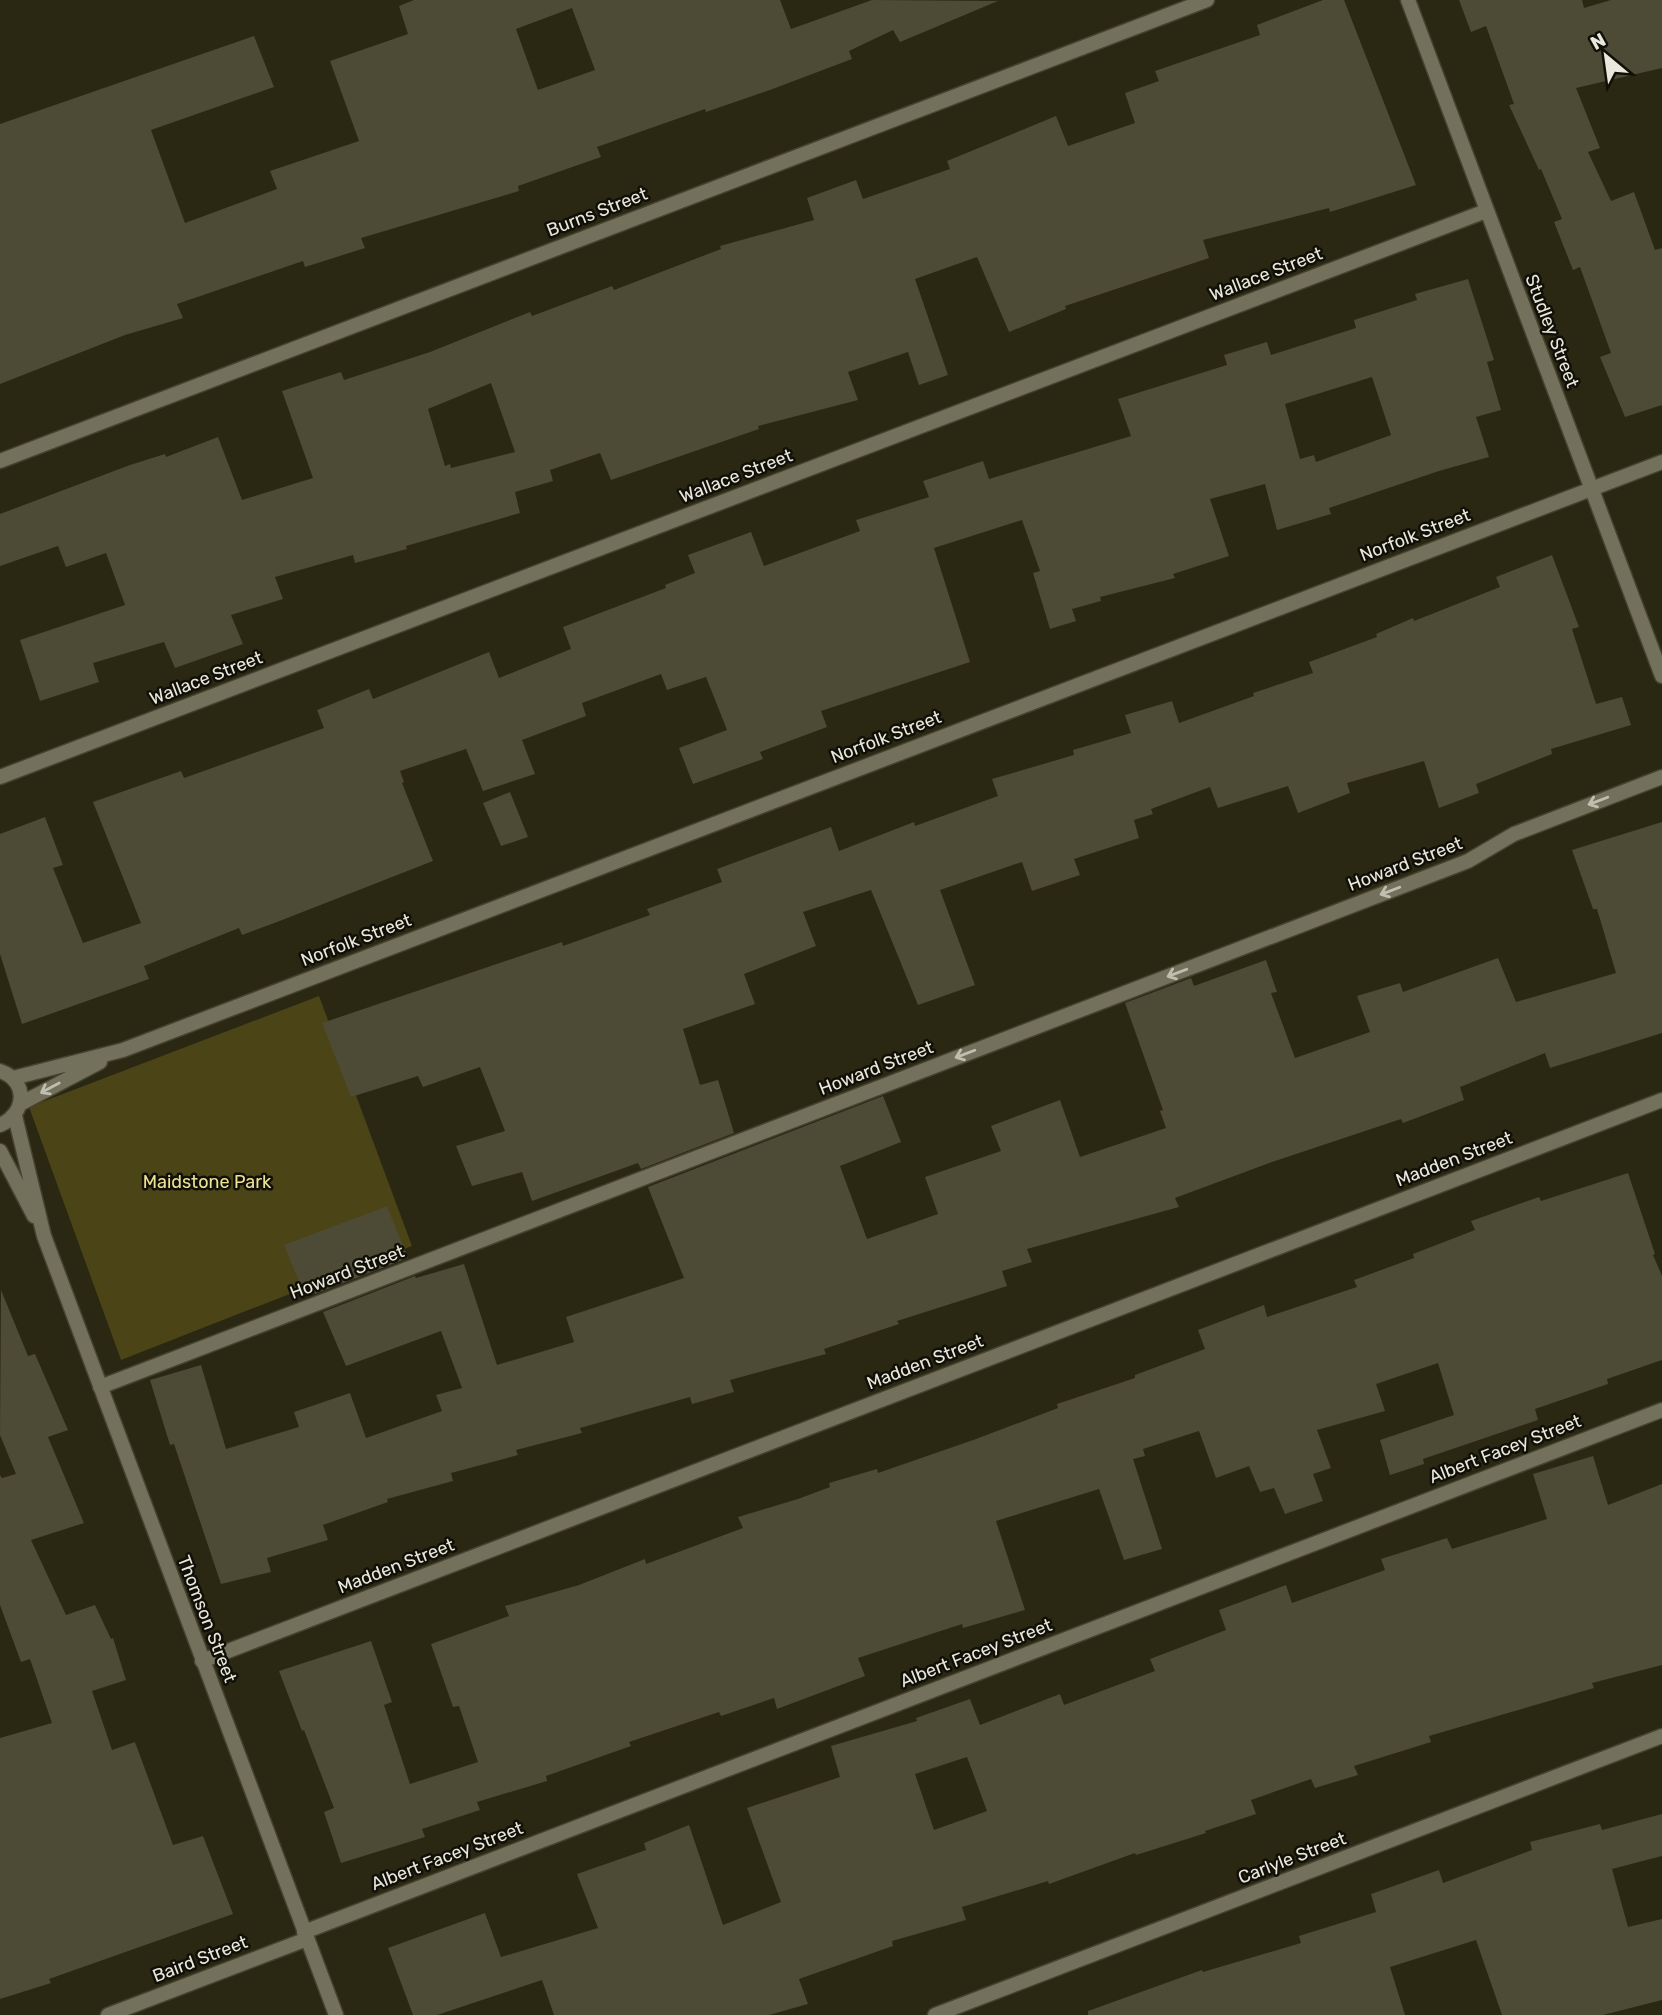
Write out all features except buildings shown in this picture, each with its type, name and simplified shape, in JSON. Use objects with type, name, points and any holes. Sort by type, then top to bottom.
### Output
[{"type":"street","name":"Burns Street","points":[[0,461],[1207,0]]},
{"type":"street","name":"Studley Street","points":[[1408,0],[1662,676]]},
{"type":"street","name":"Wallace Street","points":[[0,777],[1486,211]]},
{"type":"street","name":"Norfolk Street","points":[[0,1125],[18,1110],[123,1050],[1662,462]]},
{"type":"street","name":"Howard Street","points":[[100,1387],[1455,866],[1480,855],[1514,834],[1662,777]]},
{"type":"street","name":"Norfolk Street","points":[[3,1073],[123,1050]]},
{"type":"street","name":"Thomson Street","points":[[3,1073],[21,1095],[18,1110],[44,1236]]},
{"type":"street","name":"Madden Street","points":[[202,1661],[1662,1100]]},
{"type":"street","name":"Thomson Street","points":[[0,1151],[44,1236],[336,2015]]},
{"type":"street","name":"Albert Facey Street","points":[[306,1936],[1662,1410]]},
{"type":"street","name":"Carlyle Street","points":[[935,2015],[1662,1736]]},
{"type":"street","name":"Baird Street","points":[[108,2015],[306,1936]]},
{"type":"green space","name":"Maidstone Park","points":[[319,996],[412,1246],[121,1360],[29,1107]]}]
